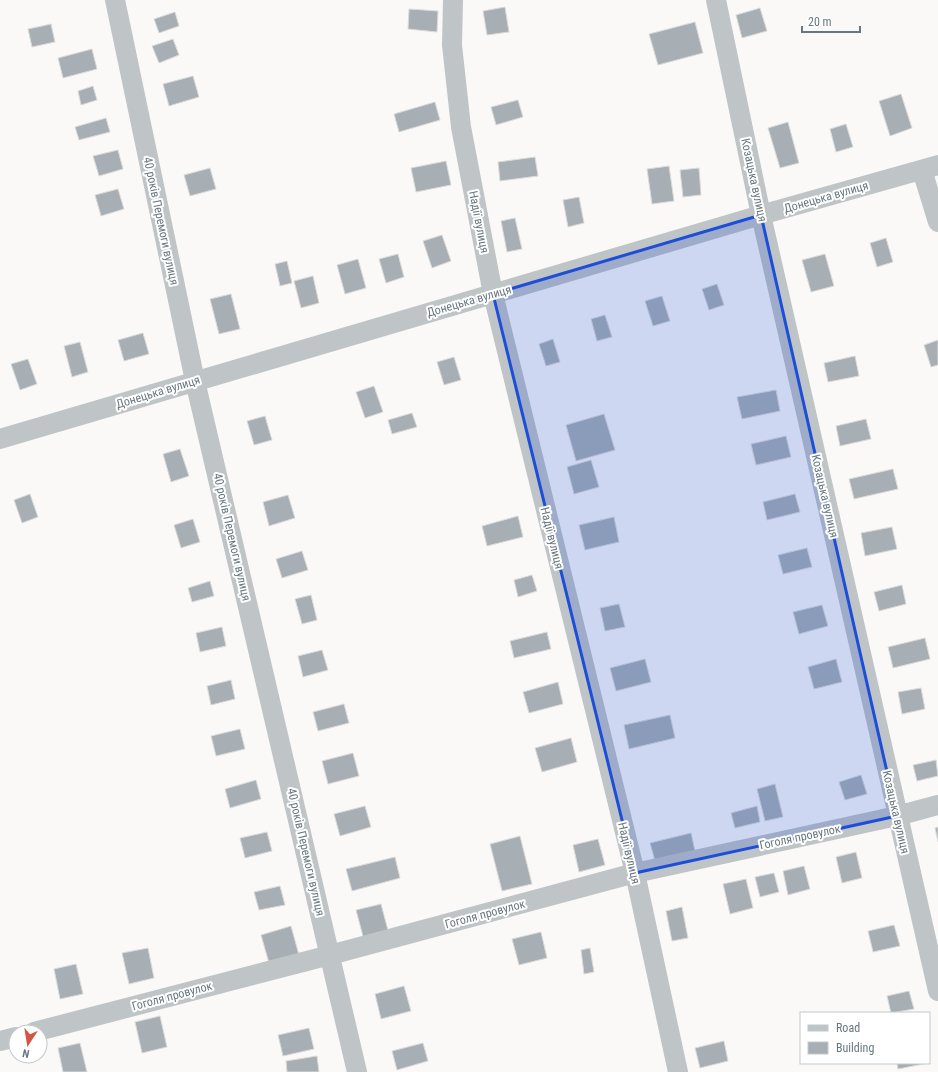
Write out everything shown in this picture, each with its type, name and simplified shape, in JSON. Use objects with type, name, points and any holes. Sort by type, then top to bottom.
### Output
[{"type":"street","name":"40 років Перемоги вулиця","points":[[115,0],[195,381],[330,955],[356,1072]]},
{"type":"street","name":"Надії вулиця","points":[[453,0],[452,45],[461,127],[493,294],[634,873],[678,1072]]},
{"type":"street","name":"Козацька вулиця","points":[[716,0],[761,214],[938,992]]},
{"type":"street","name":"Донецька вулиця","points":[[0,439],[761,214],[930,167]]},
{"type":"street","points":[[930,167],[938,222]]},
{"type":"street","name":"Гоголя провулок","points":[[48,1028],[330,955],[634,873],[897,816],[938,805]]},
{"type":"highlighted area","points":[[761,215],[897,816],[635,873],[493,294]]},
{"type":"building","points":[[505,7],[509,32],[487,35],[483,11]]},
{"type":"building","points":[[760,8],[767,31],[742,38],[736,15]]},
{"type":"building","points":[[409,9],[438,11],[437,32],[408,29]]},
{"type":"building","points":[[175,12],[179,26],[159,33],[154,19]]},
{"type":"building","points":[[695,22],[703,53],[658,65],[649,34]]},
{"type":"building","points":[[51,24],[55,42],[32,47],[28,29]]},
{"type":"building","points":[[173,39],[179,55],[159,63],[152,46]]},
{"type":"building","points":[[92,49],[97,69],[63,78],[58,58]]},
{"type":"building","points":[[193,76],[199,97],[169,106],[163,84]]},
{"type":"building","points":[[93,86],[97,100],[81,105],[78,91]]},
{"type":"building","points":[[901,94],[912,128],[890,136],[879,101]]},
{"type":"building","points":[[518,100],[523,117],[496,125],[491,107]]},
{"type":"building","points":[[435,102],[440,120],[399,132],[394,114]]},
{"type":"building","points":[[106,118],[110,132],[79,140],[75,127]]},
{"type":"building","points":[[788,122],[799,163],[780,168],[768,128]]},
{"type":"building","points":[[846,124],[853,147],[836,152],[830,129]]},
{"type":"building","points":[[118,150],[123,169],[99,176],[93,156]]},
{"type":"building","points":[[535,157],[538,176],[500,181],[498,162]]},
{"type":"building","points":[[446,161],[451,185],[416,192],[411,168]]},
{"type":"building","points":[[669,166],[674,201],[652,204],[647,169]]},
{"type":"building","points":[[210,168],[216,189],[190,196],[184,175]]},
{"type":"building","points":[[699,168],[701,195],[683,197],[680,170]]},
{"type":"building","points":[[118,189],[124,209],[101,216],[95,195]]},
{"type":"building","points":[[579,197],[584,223],[568,227],[563,200]]},
{"type":"building","points":[[515,218],[522,249],[507,252],[501,221]]},
{"type":"building","points":[[442,235],[451,261],[432,268],[423,241]]},
{"type":"building","points":[[886,238],[893,262],[877,267],[870,243]]},
{"type":"building","points":[[398,254],[404,277],[386,283],[379,259]]},
{"type":"building","points":[[825,254],[834,286],[811,292],[802,260]]},
{"type":"building","points":[[358,259],[366,288],[345,294],[337,265]]},
{"type":"building","points":[[287,261],[292,283],[280,286],[275,264]]},
{"type":"building","points":[[313,276],[319,303],[301,308],[294,281]]},
{"type":"building","points":[[717,284],[724,305],[709,310],[702,289]]},
{"type":"building","points":[[231,294],[240,329],[219,334],[210,299]]},
{"type":"building","points":[[662,296],[670,321],[653,326],[645,301]]},
{"type":"building","points":[[605,315],[612,337],[597,341],[591,319]]},
{"type":"building","points":[[143,333],[149,354],[124,361],[118,340]]},
{"type":"building","points":[[553,339],[560,362],[546,366],[539,344]]},
{"type":"building","points":[[938,340],[938,365],[931,367],[924,345]]},
{"type":"building","points":[[80,342],[88,372],[72,377],[64,346]]},
{"type":"building","points":[[855,356],[859,376],[828,382],[824,363]]},
{"type":"building","points":[[454,357],[461,380],[444,385],[437,362]]},
{"type":"building","points":[[28,359],[37,384],[20,390],[11,364]]},
{"type":"building","points":[[374,386],[383,412],[365,418],[356,392]]},
{"type":"building","points":[[776,390],[780,411],[742,419],[737,397]]},
{"type":"building","points":[[412,413],[417,427],[392,434],[388,420]]},
{"type":"building","points":[[604,414],[615,450],[576,461],[566,425]]},
{"type":"building","points":[[265,416],[272,440],[254,445],[247,421]]},
{"type":"building","points":[[866,419],[871,439],[840,446],[836,426]]},
{"type":"building","points":[[786,436],[791,457],[756,465],[751,444]]},
{"type":"building","points":[[180,449],[189,476],[171,482],[163,454]]},
{"type":"building","points":[[591,460],[599,487],[574,494],[567,467]]},
{"type":"building","points":[[893,469],[898,489],[854,499],[849,479]]},
{"type":"building","points":[[30,494],[38,517],[22,523],[14,500]]},
{"type":"building","points":[[795,494],[800,512],[767,520],[763,502]]},
{"type":"building","points":[[288,495],[295,518],[269,526],[263,502]]},
{"type":"building","points":[[518,516],[523,537],[487,546],[482,526]]},
{"type":"building","points":[[614,517],[619,542],[585,550],[579,525]]},
{"type":"building","points":[[193,519],[200,542],[181,548],[174,525]]},
{"type":"building","points":[[892,527],[897,549],[865,556],[861,533]]},
{"type":"building","points":[[807,548],[812,567],[783,574],[778,555]]},
{"type":"building","points":[[302,551],[308,570],[282,578],[276,559]]},
{"type":"building","points":[[532,575],[537,591],[518,597],[514,580]]},
{"type":"building","points":[[210,581],[214,596],[192,602],[188,588]]},
{"type":"building","points":[[902,585],[906,604],[879,611],[874,592]]},
{"type":"building","points":[[311,595],[317,620],[302,624],[295,599]]},
{"type":"building","points":[[619,604],[625,627],[605,631],[600,608]]},
{"type":"building","points":[[822,605],[828,626],[799,634],[793,612]]},
{"type":"building","points":[[222,627],[226,646],[200,652],[196,633]]},
{"type":"building","points":[[547,632],[551,649],[514,658],[510,641]]},
{"type":"building","points":[[925,638],[930,659],[893,668],[888,647]]},
{"type":"building","points":[[322,650],[328,670],[303,677],[298,656]]},
{"type":"building","points":[[645,659],[651,682],[616,691],[610,668]]},
{"type":"building","points":[[836,659],[842,682],[814,689],[808,667]]},
{"type":"building","points":[[231,680],[235,699],[211,705],[207,686]]},
{"type":"building","points":[[558,682],[563,704],[529,713],[523,692]]},
{"type":"building","points":[[921,688],[925,709],[902,714],[898,692]]},
{"type":"building","points":[[344,704],[349,723],[318,731],[313,712]]},
{"type":"building","points":[[670,715],[675,738],[629,749],[624,725]]},
{"type":"building","points":[[240,729],[245,749],[216,756],[211,736]]},
{"type":"building","points":[[571,738],[577,762],[542,772],[535,748]]},
{"type":"building","points":[[353,753],[359,776],[328,784],[322,761]]},
{"type":"building","points":[[936,760],[938,776],[917,781],[913,765]]},
{"type":"building","points":[[861,775],[867,794],[845,800],[839,782]]},
{"type":"building","points":[[256,780],[261,799],[230,808],[225,789]]},
{"type":"building","points":[[775,784],[783,817],[765,821],[757,789]]},
{"type":"building","points":[[365,806],[371,827],[340,836],[334,814]]},
{"type":"building","points":[[757,806],[760,822],[735,828],[731,813]]},
{"type":"building","points":[[938,827],[938,842],[935,828]]},
{"type":"building","points":[[267,832],[272,851],[245,858],[240,838]]},
{"type":"building","points":[[691,833],[695,851],[655,861],[650,843]]},
{"type":"building","points":[[520,836],[532,884],[502,891],[490,844]]},
{"type":"building","points":[[598,839],[605,865],[579,872],[573,845]]},
{"type":"building","points":[[856,852],[862,878],[842,883],[836,857]]},
{"type":"building","points":[[395,857],[400,878],[352,891],[346,869]]},
{"type":"building","points":[[804,866],[810,889],[788,895],[783,871]]},
{"type":"building","points":[[774,873],[779,892],[760,897],[755,877]]},
{"type":"building","points":[[746,879],[753,908],[730,914],[723,884]]},
{"type":"building","points":[[280,886],[285,905],[259,910],[254,892]]},
{"type":"building","points":[[381,904],[389,934],[364,940],[356,910]]},
{"type":"building","points":[[682,907],[688,938],[672,941],[666,911]]},
{"type":"building","points":[[894,925],[900,946],[873,952],[868,931]]},
{"type":"building","points":[[291,926],[299,955],[269,963],[261,935]]},
{"type":"building","points":[[541,932],[547,958],[519,965],[512,939]]},
{"type":"building","points":[[148,948],[154,978],[129,984],[122,953]]},
{"type":"building","points":[[590,948],[594,972],[584,974],[581,950]]},
{"type":"building","points":[[76,964],[83,994],[60,999],[54,969]]},
{"type":"building","points":[[404,986],[411,1011],[381,1019],[375,994]]},
{"type":"building","points":[[909,991],[914,1009],[891,1012],[887,996]]},
{"type":"building","points":[[160,1016],[167,1047],[142,1053],[135,1022]]},
{"type":"building","points":[[309,1028],[314,1049],[283,1056],[278,1035]]},
{"type":"building","points":[[724,1041],[728,1061],[700,1068],[695,1048]]},
{"type":"building","points":[[80,1043],[87,1072],[63,1072],[58,1048]]},
{"type":"building","points":[[423,1043],[428,1061],[397,1070],[392,1051]]},
{"type":"building","points":[[317,1056],[319,1072],[287,1072],[286,1061]]},
{"type":"building","points":[[897,1064],[923,1064],[898,1069]]}]
